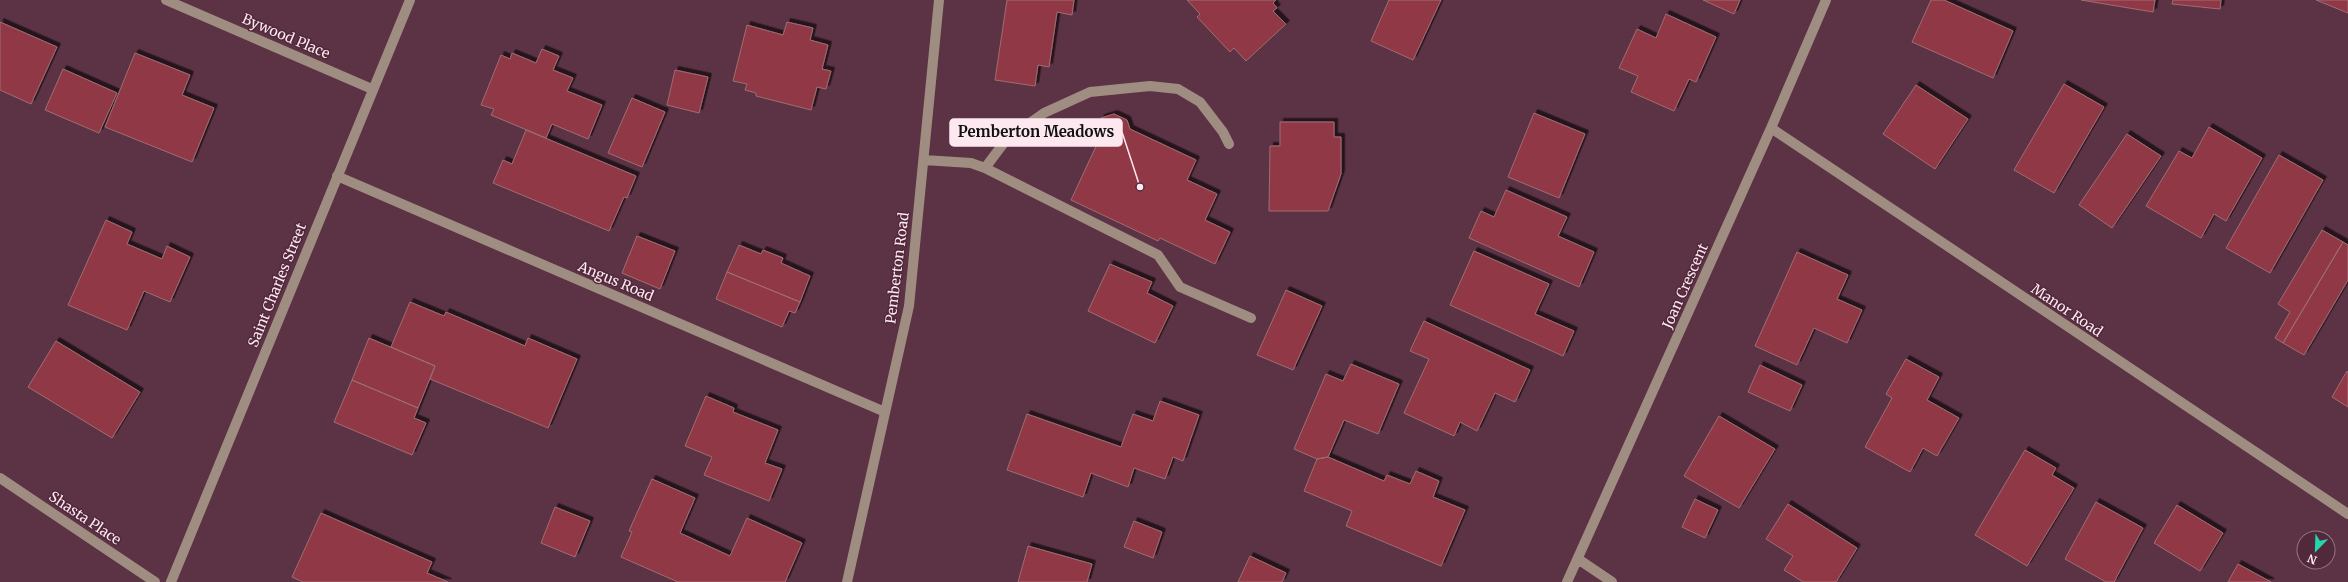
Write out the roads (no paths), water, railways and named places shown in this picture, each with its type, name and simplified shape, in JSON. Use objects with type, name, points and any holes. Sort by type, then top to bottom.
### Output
[{"type":"street","name":"Bywood Place","points":[[166,0],[372,89]]},
{"type":"street","name":"Saint Charles Street","points":[[171,582],[372,89],[410,0]]},
{"type":"street","name":"Pemberton Road","points":[[847,582],[909,306],[939,0]]},
{"type":"street","name":"Joan Crescent","points":[[1567,582],[1771,128],[1826,0]]},
{"type":"street","points":[[985,168],[1006,140],[1044,113],[1090,92],[1150,86],[1178,89],[1200,102],[1223,132],[1229,144]]},
{"type":"street","name":"Manor Road","points":[[1771,128],[2348,514]]},
{"type":"street","points":[[924,160],[971,163],[985,168],[1158,255],[1180,287],[1251,318]]},
{"type":"street","name":"Angus Road","points":[[337,176],[885,412]]},
{"type":"street","name":"Shasta Place","points":[[0,478],[155,582]]},
{"type":"street","points":[[1578,559],[1612,582]]},
{"type":"place","name":"Pemberton Meadows","points":[[1140,187]]}]
